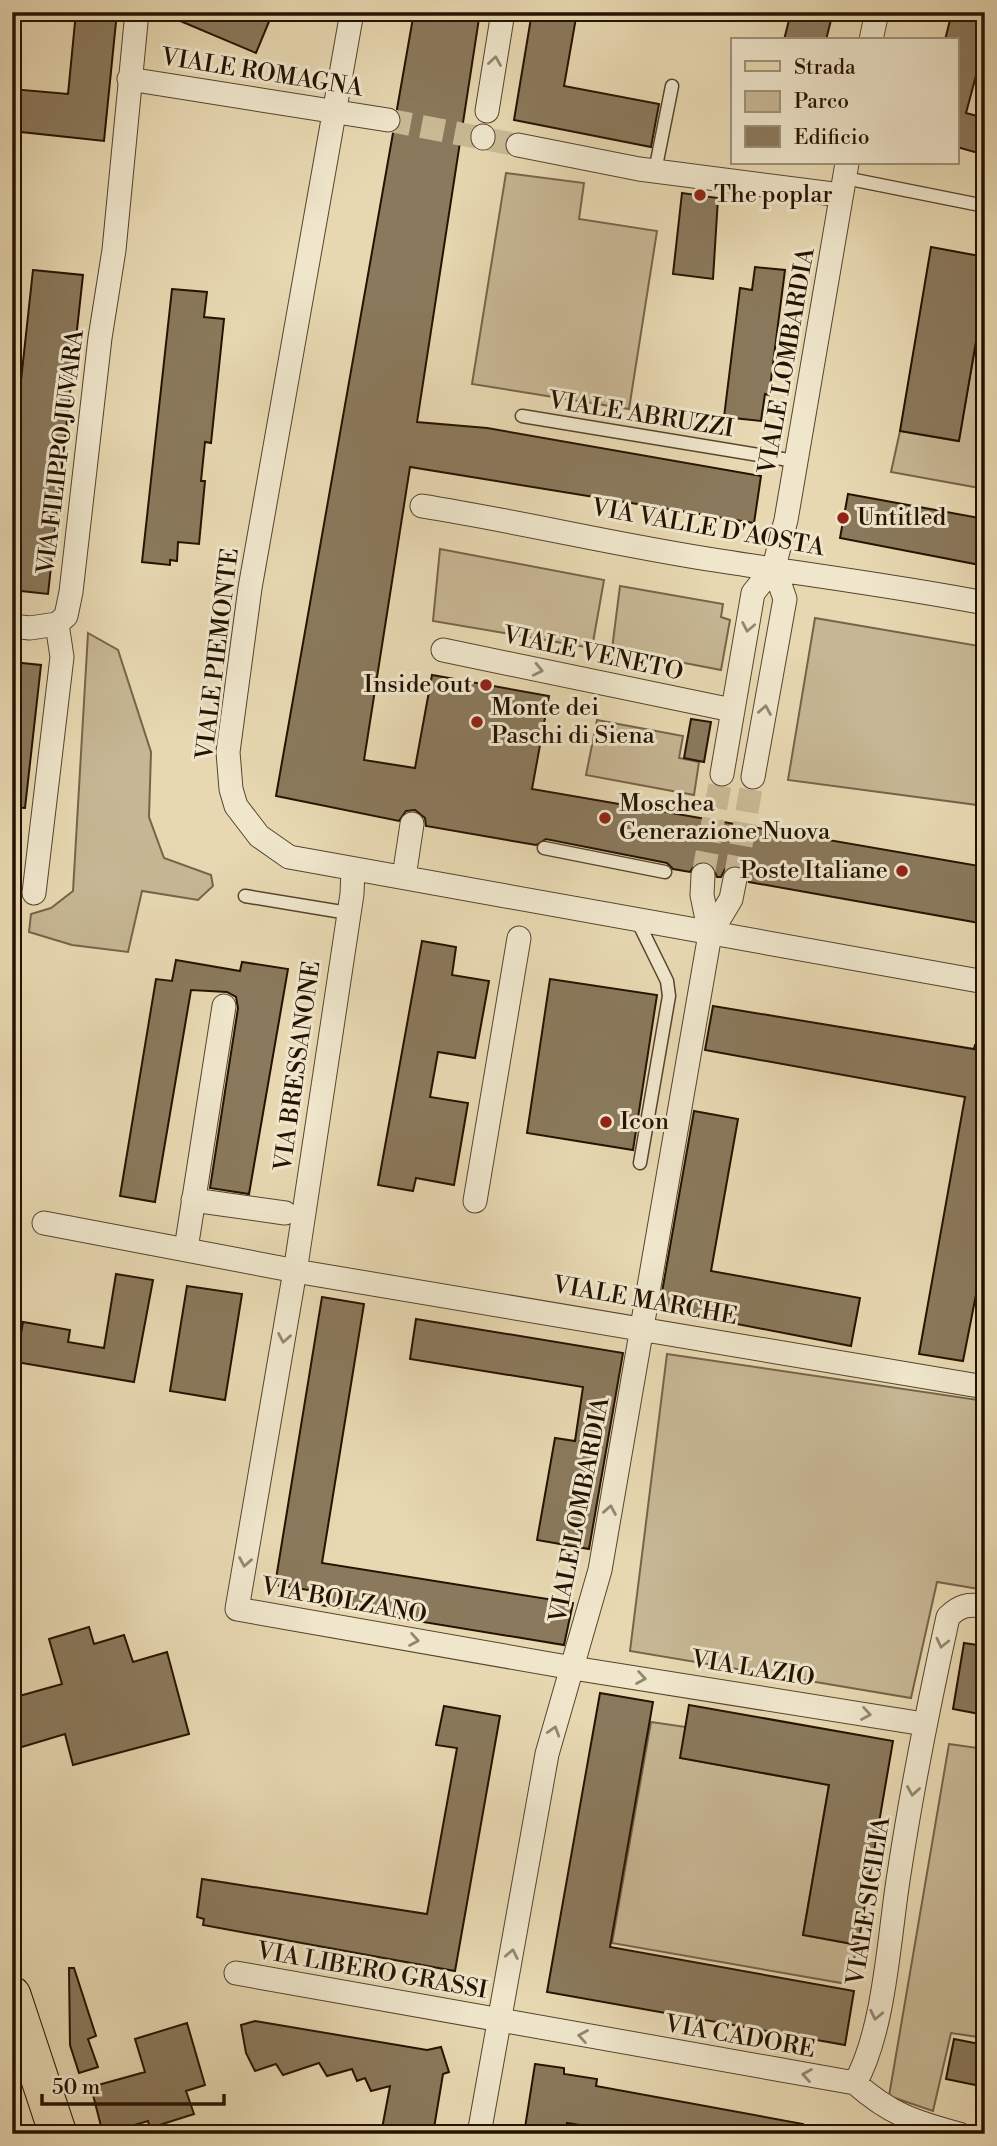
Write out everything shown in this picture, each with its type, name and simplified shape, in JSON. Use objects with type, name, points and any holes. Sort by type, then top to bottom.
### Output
[{"type":"main road","points":[[12,1995],[58,2134]]},
{"type":"street","name":"VIA FILIPPO JUVARA","points":[[57,624],[66,616],[71,592],[100,338],[114,250],[137,12]]},
{"type":"street","name":"VIALE PIEMONTE","points":[[352,12],[250,588],[229,762],[236,806],[246,821],[272,848],[289,857],[638,922],[985,982]]},
{"type":"street","points":[[487,111],[503,12]]},
{"type":"street","points":[[871,38],[877,12]]},
{"type":"street","name":"VIALE ROMAGNA","points":[[129,79],[388,120]]},
{"type":"street","points":[[518,145],[655,171],[844,179]]},
{"type":"street","name":"VIALE LOMBARDIA","points":[[753,777],[785,599],[775,567],[844,179]]},
{"type":"street","name":"VIA VALLE D'AOSTA","points":[[422,506],[521,522],[721,561],[775,567],[985,603]]},
{"type":"street","name":"VIALE LOMBARDIA","points":[[722,774],[753,593],[775,567]]},
{"type":"street","points":[[12,625],[30,628],[57,624],[62,637],[62,657],[34,893]]},
{"type":"street","name":"VIALE VENETO","points":[[443,650],[732,710]]},
{"type":"street","points":[[404,877],[412,824]]},
{"type":"street","name":"VIA BRESSANONE","points":[[295,1270],[353,869]]},
{"type":"street","name":"VIALE LOMBARDIA","points":[[703,875],[702,895],[710,934]]},
{"type":"street","name":"VIALE LOMBARDIA","points":[[479,2134],[547,1754],[600,1570],[710,934],[731,899],[735,879]]},
{"type":"street","points":[[475,1201],[519,938]]},
{"type":"street","points":[[186,1249],[224,1006]]},
{"type":"street","points":[[193,1200],[285,1213]]},
{"type":"street","name":"VIALE MARCHE","points":[[44,1223],[295,1270],[985,1387]]},
{"type":"street","name":"VIA BOLZANO","points":[[295,1270],[237,1609],[573,1668]]},
{"type":"street","name":"VIALE SICILIA","points":[[855,2083],[866,2063],[879,2001],[924,1724],[948,1617],[958,1607],[969,1604],[985,1606]]},
{"type":"street","name":"VIA LAZIO","points":[[573,1668],[924,1724]]},
{"type":"street","name":"VIA LIBERO GRASSI","points":[[236,1973],[499,2021]]},
{"type":"street","name":"VIA CADORE","points":[[499,2021],[855,2083]]},
{"type":"street","points":[[855,2083],[883,2107],[912,2122],[959,2134]]},
{"type":"lane","points":[[655,171],[672,86]]},
{"type":"lane","points":[[844,179],[985,206]]},
{"type":"lane","name":"VIALE ABRUZZI","points":[[522,416],[795,461]]},
{"type":"lane","points":[[544,848],[665,872]]},
{"type":"lane","points":[[245,897],[348,913]]},
{"type":"lane","points":[[638,922],[667,981],[668,996],[640,1163]]},
{"type":"green space","points":[[506,173],[584,183],[579,219],[657,231],[629,409],[472,384]]},
{"type":"green space","points":[[985,294],[985,489],[891,472],[900,431],[958,441]]},
{"type":"green space","points":[[440,549],[604,580],[592,648],[433,621]]},
{"type":"green space","points":[[620,586],[723,604],[721,617],[730,620],[721,670],[612,649]]},
{"type":"green space","points":[[815,618],[985,647],[985,806],[788,780]]},
{"type":"green space","points":[[88,633],[118,650],[151,752],[149,817],[164,858],[211,875],[213,886],[198,900],[142,891],[128,952],[72,945],[29,932],[31,914],[51,908],[73,891]]},
{"type":"green space","points":[[597,720],[683,736],[679,758],[699,762],[694,795],[586,775]]},
{"type":"green space","points":[[667,1354],[985,1401],[985,1590],[937,1582],[911,1698],[630,1651]]},
{"type":"green space","points":[[651,1722],[686,1727],[681,1758],[829,1785],[803,1935],[858,1945],[847,1984],[612,1943]]},
{"type":"green space","points":[[949,1744],[985,1749],[985,2038],[951,2033],[933,2111],[889,2096]]},
{"type":"building","points":[[76,12],[117,12],[104,141],[12,131],[12,89],[68,94]]},
{"type":"building","points":[[159,12],[273,12],[256,53]]},
{"type":"building","points":[[414,12],[480,12],[417,422],[487,428],[761,476],[754,523],[410,467],[364,760],[415,768],[432,675],[549,696],[532,789],[985,867],[985,924],[749,882],[745,869],[737,865],[725,869],[721,877],[717,877],[711,864],[704,861],[696,863],[690,872],[673,869],[667,863],[546,839],[536,845],[426,826],[425,818],[415,810],[406,811],[399,821],[276,796],[393,133],[402,123],[397,109]]},
{"type":"building","points":[[532,12],[577,12],[564,86],[659,104],[651,147],[514,120]]},
{"type":"building","points":[[791,12],[833,12],[826,38],[784,38]]},
{"type":"building","points":[[952,12],[985,12],[985,58],[981,57],[966,113],[985,118],[985,155],[958,147],[958,38],[946,38]]},
{"type":"building","points":[[682,193],[718,198],[713,279],[673,274]]},
{"type":"building","points":[[931,247],[985,257],[985,289],[959,441],[900,431]]},
{"type":"building","points":[[755,267],[785,270],[769,395],[765,394],[761,421],[724,417],[740,288],[752,290]]},
{"type":"building","points":[[33,270],[83,275],[48,594],[12,590],[12,463]]},
{"type":"building","points":[[172,289],[207,292],[204,317],[224,319],[211,443],[205,442],[201,481],[205,481],[199,544],[178,542],[177,561],[170,560],[170,565],[142,562]]},
{"type":"building","points":[[848,494],[985,519],[985,566],[840,538]]},
{"type":"building","points":[[12,662],[41,665],[25,808],[12,807]]},
{"type":"building","points":[[691,719],[711,722],[704,762],[684,758]]},
{"type":"building","points":[[422,941],[456,947],[452,975],[489,981],[475,1058],[438,1052],[430,1097],[468,1103],[454,1185],[416,1178],[413,1191],[378,1185]]},
{"type":"building","points":[[176,960],[240,971],[242,962],[288,969],[249,1194],[210,1188],[238,1008],[236,997],[227,992],[191,990],[155,1202],[120,1196],[156,979],[172,981]]},
{"type":"building","points":[[550,979],[657,995],[633,1150],[527,1133]]},
{"type":"building","points":[[713,1006],[974,1049],[975,1045],[985,1046],[985,1249],[963,1361],[919,1354],[965,1097],[705,1050]]},
{"type":"building","points":[[694,1111],[738,1119],[711,1271],[860,1298],[851,1346],[659,1309]]},
{"type":"building","points":[[116,1274],[153,1280],[134,1382],[16,1362],[23,1322],[70,1330],[68,1342],[104,1348]]},
{"type":"building","points":[[187,1286],[242,1294],[225,1400],[170,1391]]},
{"type":"building","points":[[322,1297],[364,1304],[322,1563],[573,1603],[564,1645],[320,1605],[322,1592],[275,1585]]},
{"type":"building","points":[[416,1319],[623,1353],[589,1549],[537,1540],[555,1438],[575,1441],[583,1387],[410,1359]]},
{"type":"building","points":[[89,1627],[94,1644],[124,1635],[133,1662],[167,1652],[189,1734],[73,1765],[65,1734],[12,1750],[12,1698],[62,1684],[49,1639]]},
{"type":"building","points":[[964,1643],[985,1646],[985,1715],[953,1709]]},
{"type":"building","points":[[600,1693],[653,1702],[610,1947],[854,1991],[845,2045],[547,1992]]},
{"type":"building","points":[[689,1705],[893,1741],[858,1945],[803,1935],[829,1785],[680,1758]]},
{"type":"building","points":[[444,1706],[500,1716],[455,1971],[203,1925],[204,1919],[197,1917],[202,1879],[427,1914],[457,1748],[436,1745]]},
{"type":"building","points":[[69,1968],[74,1968],[96,2036],[88,2039],[98,2067],[79,2073],[70,2045]]},
{"type":"building","points":[[255,2021],[427,2050],[441,2047],[449,2072],[443,2074],[433,2134],[381,2134],[390,2086],[371,2091],[365,2078],[357,2081],[352,2069],[327,2076],[319,2063],[283,2075],[276,2064],[255,2071],[246,2053],[241,2025]]},
{"type":"building","points":[[187,2023],[205,2085],[186,2091],[194,2114],[150,2128],[148,2121],[103,2134],[91,2087],[145,2072],[135,2039]]},
{"type":"building","points":[[954,2039],[985,2045],[985,2087],[946,2079]]},
{"type":"building","points":[[535,2064],[564,2068],[564,2074],[597,2079],[596,2086],[803,2124],[802,2134],[633,2134],[567,2123],[566,2134],[524,2134]]},
{"type":"tunnel","points":[[388,120],[518,145]]},
{"type":"tunnel","points":[[703,875],[722,774]]},
{"type":"tunnel","points":[[735,879],[753,777]]},
{"type":"place","name":"The poplar","points":[[700,195]]},
{"type":"place","name":"Untitled","points":[[843,518]]},
{"type":"place","name":"Inside out","points":[[486,685]]},
{"type":"place","name":"Monte dei Paschi di Siena","points":[[477,722]]},
{"type":"place","name":"Moschea Generazione Nuova","points":[[605,818]]},
{"type":"place","name":"Poste Italiane","points":[[902,871]]},
{"type":"place","name":"Icon","points":[[606,1122]]}]
